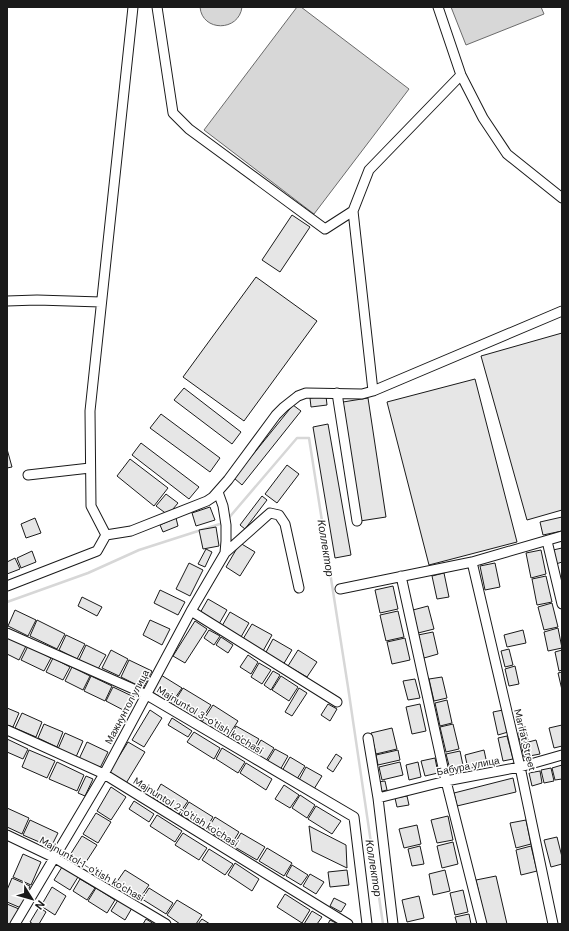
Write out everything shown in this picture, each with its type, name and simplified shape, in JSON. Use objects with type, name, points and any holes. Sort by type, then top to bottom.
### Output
[{"type":"street","points":[[106,535],[91,506],[90,411],[133,7]]},
{"type":"street","points":[[157,7],[173,113],[189,129],[325,229],[353,211]]},
{"type":"street","points":[[438,7],[461,75],[483,118],[507,154],[562,198]]},
{"type":"street","points":[[373,391],[353,211],[369,170],[461,75]]},
{"type":"street","points":[[7,301],[37,300],[101,302]]},
{"type":"street","points":[[106,535],[131,531],[207,501],[218,492],[276,415],[290,402],[306,393],[362,394],[373,391],[562,311]]},
{"type":"street","points":[[337,393],[357,520]]},
{"type":"street","points":[[28,475],[90,468]]},
{"type":"street","name":"Мажнунтол улица","points":[[15,924],[104,774],[191,611],[225,553],[225,522],[223,506],[218,492]]},
{"type":"street","points":[[225,553],[270,513],[278,516],[285,524],[299,588]]},
{"type":"street","points":[[7,586],[97,551],[106,535]]},
{"type":"street","points":[[340,589],[472,562],[562,536]]},
{"type":"street","points":[[547,541],[562,604]]},
{"type":"street","name":"Marifat Street","points":[[472,562],[520,767],[553,924]]},
{"type":"street","points":[[401,576],[446,781],[482,924]]},
{"type":"street","points":[[191,611],[338,702]]},
{"type":"street","name":"Majnuntol 3-o'tish ko'chasi","points":[[7,632],[147,695],[354,817],[367,924]]},
{"type":"street","name":"Majnuntol 2-o'tish ko'chasi","points":[[7,730],[104,774],[348,924]]},
{"type":"street","points":[[368,738],[378,798],[392,924]]},
{"type":"street","name":"Бабура улица","points":[[378,798],[446,781],[520,767],[562,756]]},
{"type":"street","name":"Majnuntol 1-o'tish ko'chasi","points":[[7,835],[55,858],[166,924]]},
{"type":"shaded area","points":[[200,7],[242,7],[239,15],[234,21],[228,25],[221,26],[213,25],[207,21],[202,15]]},
{"type":"shaded area","points":[[297,7],[301,7],[409,89],[314,214],[204,130]]},
{"type":"shaded area","points":[[451,7],[541,7],[544,14],[466,45]]},
{"type":"building","points":[[292,215],[310,227],[280,272],[262,260]]},
{"type":"building","points":[[256,277],[317,321],[244,421],[183,377]]},
{"type":"building","points":[[562,333],[562,510],[527,520],[481,356]]},
{"type":"building","points":[[475,379],[517,542],[429,565],[387,402]]},
{"type":"building","points":[[184,388],[241,432],[232,444],[174,400]]},
{"type":"building","points":[[326,396],[327,405],[311,407],[310,398]]},
{"type":"building","points":[[368,398],[386,517],[360,521],[343,402]]},
{"type":"building","points":[[293,405],[301,411],[242,485],[234,478]]},
{"type":"building","points":[[161,414],[220,458],[210,472],[150,428]]},
{"type":"building","points":[[328,424],[351,555],[335,558],[313,427]]},
{"type":"building","points":[[141,443],[199,487],[189,499],[132,455]]},
{"type":"building","points":[[7,449],[12,467],[7,468]]},
{"type":"building","points":[[130,459],[168,488],[154,506],[117,476]]},
{"type":"building","points":[[287,465],[299,474],[277,503],[265,494]]},
{"type":"building","points":[[166,494],[178,503],[168,515],[156,506]]},
{"type":"building","points":[[262,496],[267,500],[245,529],[240,525]]},
{"type":"building","points":[[210,507],[215,520],[196,526],[192,513]]},
{"type":"building","points":[[562,517],[562,531],[543,535],[540,522]]},
{"type":"building","points":[[35,518],[41,533],[26,538],[21,524]]},
{"type":"building","points":[[176,518],[178,526],[163,532],[160,525]]},
{"type":"building","points":[[216,527],[219,546],[203,549],[199,530]]},
{"type":"building","points":[[240,543],[255,552],[240,576],[226,567]]},
{"type":"building","points":[[562,548],[562,562],[556,564],[553,550]]},
{"type":"building","points":[[206,549],[212,552],[205,567],[198,564]]},
{"type":"building","points":[[541,550],[546,574],[531,578],[526,553]]},
{"type":"building","points":[[32,551],[36,562],[21,568],[17,558]]},
{"type":"building","points":[[15,558],[20,569],[7,574],[7,562]]},
{"type":"building","points":[[189,563],[203,570],[190,596],[176,589]]},
{"type":"building","points":[[495,563],[500,587],[485,590],[480,566]]},
{"type":"building","points":[[444,573],[449,597],[437,599],[432,576]]},
{"type":"building","points":[[546,576],[552,602],[537,605],[532,579]]},
{"type":"building","points":[[393,586],[398,609],[380,613],[375,590]]},
{"type":"building","points":[[160,590],[185,602],[178,615],[154,603]]},
{"type":"building","points":[[82,597],[102,607],[97,616],[78,606]]},
{"type":"building","points":[[208,599],[227,610],[219,624],[200,613]]},
{"type":"building","points":[[552,603],[558,627],[544,630],[538,607]]},
{"type":"building","points":[[428,606],[434,629],[418,633],[413,610]]},
{"type":"building","points":[[15,610],[36,620],[28,636],[8,626]]},
{"type":"building","points":[[398,611],[404,637],[386,641],[380,615]]},
{"type":"building","points":[[230,612],[249,623],[241,637],[222,626]]},
{"type":"building","points":[[37,620],[65,634],[57,649],[30,636]]},
{"type":"building","points":[[150,620],[170,629],[162,645],[143,635]]},
{"type":"building","points":[[195,621],[207,629],[185,663],[173,656]]},
{"type":"building","points":[[252,624],[272,635],[263,651],[243,639]]},
{"type":"building","points":[[558,628],[562,648],[548,651],[544,632]]},
{"type":"building","points":[[209,630],[220,636],[214,645],[204,638]]},
{"type":"building","points":[[523,630],[526,643],[507,647],[504,635]]},
{"type":"building","points":[[433,632],[438,654],[424,658],[418,635]]},
{"type":"building","points":[[66,635],[85,644],[77,659],[59,650]]},
{"type":"building","points":[[7,637],[26,646],[19,660],[7,654]]},
{"type":"building","points":[[221,637],[233,645],[228,653],[216,645]]},
{"type":"building","points":[[405,638],[410,660],[392,664],[387,642]]},
{"type":"building","points":[[273,639],[292,650],[283,665],[265,654]]},
{"type":"building","points":[[86,645],[106,655],[98,669],[79,660]]},
{"type":"building","points":[[28,646],[51,658],[44,671],[21,660]]},
{"type":"building","points":[[509,649],[513,665],[505,667],[501,651]]},
{"type":"building","points":[[111,650],[128,659],[119,676],[102,668]]},
{"type":"building","points":[[298,650],[317,662],[307,677],[288,666]]},
{"type":"building","points":[[562,650],[562,670],[559,671],[555,652]]},
{"type":"building","points":[[248,655],[258,662],[251,674],[240,667]]},
{"type":"building","points":[[53,658],[70,667],[63,680],[46,672]]},
{"type":"building","points":[[129,660],[152,671],[143,688],[121,677]]},
{"type":"building","points":[[259,663],[271,670],[262,684],[251,677]]},
{"type":"building","points":[[515,666],[519,684],[509,686],[505,669]]},
{"type":"building","points":[[72,667],[90,676],[83,690],[65,681]]},
{"type":"building","points":[[273,671],[280,675],[271,690],[264,685]]},
{"type":"building","points":[[562,672],[562,690],[558,673]]},
{"type":"building","points":[[161,675],[182,688],[171,704],[151,691]]},
{"type":"building","points":[[91,676],[112,686],[105,701],[84,691]]},
{"type":"building","points":[[281,676],[298,687],[289,701],[272,690]]},
{"type":"building","points":[[442,677],[447,698],[434,701],[429,679]]},
{"type":"building","points":[[415,679],[420,698],[408,700],[403,681]]},
{"type":"building","points":[[113,687],[134,697],[127,712],[106,701]]},
{"type":"building","points":[[183,688],[211,705],[200,722],[173,704]]},
{"type":"building","points":[[299,688],[307,693],[292,716],[285,712]]},
{"type":"building","points":[[447,700],[452,723],[440,726],[435,703]]},
{"type":"building","points":[[328,704],[337,709],[330,721],[321,715]]},
{"type":"building","points":[[420,704],[426,731],[412,734],[406,707]]},
{"type":"building","points":[[213,705],[238,721],[227,738],[202,722]]},
{"type":"building","points":[[7,708],[19,713],[13,727],[7,725]]},
{"type":"building","points":[[150,710],[162,718],[144,747],[132,740]]},
{"type":"building","points":[[503,710],[508,732],[498,735],[493,712]]},
{"type":"building","points":[[22,713],[42,722],[36,737],[15,728]]},
{"type":"building","points":[[172,718],[192,731],[188,737],[168,725]]},
{"type":"building","points":[[44,724],[63,732],[57,747],[38,738]]},
{"type":"building","points":[[453,724],[459,749],[446,752],[440,727]]},
{"type":"building","points":[[562,725],[562,746],[554,748],[549,728]]},
{"type":"building","points":[[236,726],[259,739],[252,751],[230,738]]},
{"type":"building","points":[[392,728],[397,749],[376,754],[371,733]]},
{"type":"building","points":[[526,731],[528,740],[520,742],[518,733]]},
{"type":"building","points":[[194,732],[220,748],[214,759],[187,742]]},
{"type":"building","points":[[65,733],[83,741],[76,757],[58,749]]},
{"type":"building","points":[[507,736],[513,759],[503,761],[498,738]]},
{"type":"building","points":[[7,739],[28,749],[23,759],[7,752]]},
{"type":"building","points":[[261,740],[274,748],[266,761],[253,754]]},
{"type":"building","points":[[536,740],[540,754],[524,757],[521,744]]},
{"type":"building","points":[[87,742],[108,752],[100,768],[79,759]]},
{"type":"building","points":[[128,742],[145,752],[125,785],[108,774]]},
{"type":"building","points":[[222,748],[245,762],[238,773],[216,759]]},
{"type":"building","points":[[275,749],[288,756],[280,770],[267,762]]},
{"type":"building","points":[[29,750],[55,761],[47,778],[22,767]]},
{"type":"building","points":[[398,750],[400,760],[378,765],[376,755]]},
{"type":"building","points":[[484,750],[487,764],[468,769],[465,755]]},
{"type":"building","points":[[460,751],[464,770],[451,773],[446,754]]},
{"type":"building","points":[[336,754],[342,758],[333,772],[327,768]]},
{"type":"building","points":[[290,757],[305,766],[297,779],[282,771]]},
{"type":"building","points":[[435,758],[438,773],[425,776],[421,761]]},
{"type":"building","points":[[57,762],[84,775],[77,791],[49,779]]},
{"type":"building","points":[[400,762],[403,775],[382,780],[379,767]]},
{"type":"building","points":[[418,762],[421,777],[409,780],[406,765]]},
{"type":"building","points":[[246,763],[272,779],[266,790],[240,773]]},
{"type":"building","points":[[562,765],[562,779],[555,780],[552,768]]},
{"type":"building","points":[[306,767],[322,776],[314,789],[299,780]]},
{"type":"building","points":[[551,768],[554,781],[544,783],[541,770]]},
{"type":"building","points":[[540,771],[542,783],[532,786],[529,773]]},
{"type":"building","points":[[86,776],[93,779],[85,796],[78,793]]},
{"type":"building","points":[[513,778],[516,792],[457,806],[454,793]]},
{"type":"building","points":[[385,781],[387,790],[379,792],[377,782]]},
{"type":"building","points":[[161,784],[188,801],[179,814],[153,798]]},
{"type":"building","points":[[284,785],[299,795],[290,808],[275,799]]},
{"type":"building","points":[[111,787],[126,797],[111,820],[97,811]]},
{"type":"building","points":[[300,795],[315,805],[307,818],[292,808]]},
{"type":"building","points":[[407,796],[409,805],[397,807],[395,798]]},
{"type":"building","points":[[134,801],[154,814],[149,822],[129,809]]},
{"type":"building","points":[[189,802],[213,817],[205,830],[181,815]]},
{"type":"building","points":[[316,806],[341,821],[332,834],[308,819]]},
{"type":"building","points":[[7,808],[29,818],[22,834],[7,827]]},
{"type":"building","points":[[96,813],[111,822],[98,843],[83,834]]},
{"type":"building","points":[[157,815],[182,831],[175,842],[150,826]]},
{"type":"building","points":[[448,816],[453,840],[437,843],[431,820]]},
{"type":"building","points":[[215,817],[239,832],[231,845],[207,830]]},
{"type":"building","points":[[30,820],[58,833],[51,847],[23,835]]},
{"type":"building","points":[[526,820],[531,844],[516,848],[510,823]]},
{"type":"building","points":[[417,825],[421,844],[404,848],[399,829]]},
{"type":"building","points":[[309,826],[346,845],[347,868],[312,851]]},
{"type":"building","points":[[183,833],[207,848],[199,860],[175,845]]},
{"type":"building","points":[[241,833],[265,847],[257,860],[233,846]]},
{"type":"building","points":[[82,836],[97,845],[84,865],[70,855]]},
{"type":"building","points":[[557,837],[562,857],[562,864],[551,867],[544,840]]},
{"type":"building","points":[[453,842],[458,864],[442,868],[437,846]]},
{"type":"building","points":[[420,846],[424,864],[412,866],[408,849]]},
{"type":"building","points":[[531,846],[537,871],[521,875],[516,850]]},
{"type":"building","points":[[267,848],[292,863],[284,876],[259,861]]},
{"type":"building","points":[[209,849],[233,864],[225,875],[202,860]]},
{"type":"building","points":[[23,854],[41,862],[31,885],[13,877]]},
{"type":"building","points":[[235,863],[259,879],[252,891],[228,875]]},
{"type":"building","points":[[292,865],[308,875],[301,885],[286,876]]},
{"type":"building","points":[[62,867],[78,877],[70,890],[54,880]]},
{"type":"building","points":[[125,870],[149,885],[140,898],[116,883]]},
{"type":"building","points":[[347,870],[349,885],[330,887],[328,872]]},
{"type":"building","points":[[445,870],[450,891],[433,895],[429,874]]},
{"type":"building","points":[[310,874],[324,882],[316,894],[303,886]]},
{"type":"building","points":[[496,876],[507,924],[486,924],[476,880]]},
{"type":"building","points":[[12,878],[30,886],[21,908],[7,902],[7,890]]},
{"type":"building","points":[[80,879],[95,888],[87,900],[73,891]]},
{"type":"building","points":[[52,887],[66,896],[55,915],[41,906]]},
{"type":"building","points":[[96,888],[115,900],[107,913],[88,901]]},
{"type":"building","points":[[149,888],[173,903],[166,914],[142,899]]},
{"type":"building","points":[[463,890],[468,912],[455,915],[450,893]]},
{"type":"building","points":[[285,894],[310,910],[302,923],[277,907]]},
{"type":"building","points":[[419,896],[424,918],[407,922],[402,900]]},
{"type":"building","points":[[334,898],[346,904],[341,912],[330,906]]},
{"type":"building","points":[[118,900],[132,908],[125,920],[111,911]]},
{"type":"building","points":[[177,900],[202,915],[196,924],[180,924],[167,915]]},
{"type":"building","points":[[7,904],[19,909],[13,924],[7,924]]},
{"type":"building","points":[[39,907],[46,912],[39,924],[33,924],[30,922]]},
{"type":"building","points":[[312,911],[322,917],[317,924],[304,924]]},
{"type":"building","points":[[469,914],[471,924],[457,924],[455,917]]},
{"type":"building","points":[[146,919],[154,924],[143,924]]},
{"type":"building","points":[[202,919],[210,924],[198,924]]},
{"type":"building","points":[[330,920],[338,924],[328,924]]},
{"type":"waterway","name":"Коллектор","points":[[227,520],[297,438],[309,438],[383,924]]},
{"type":"waterway","name":"Коллектор","points":[[7,602],[88,573],[139,550],[223,523]]}]
